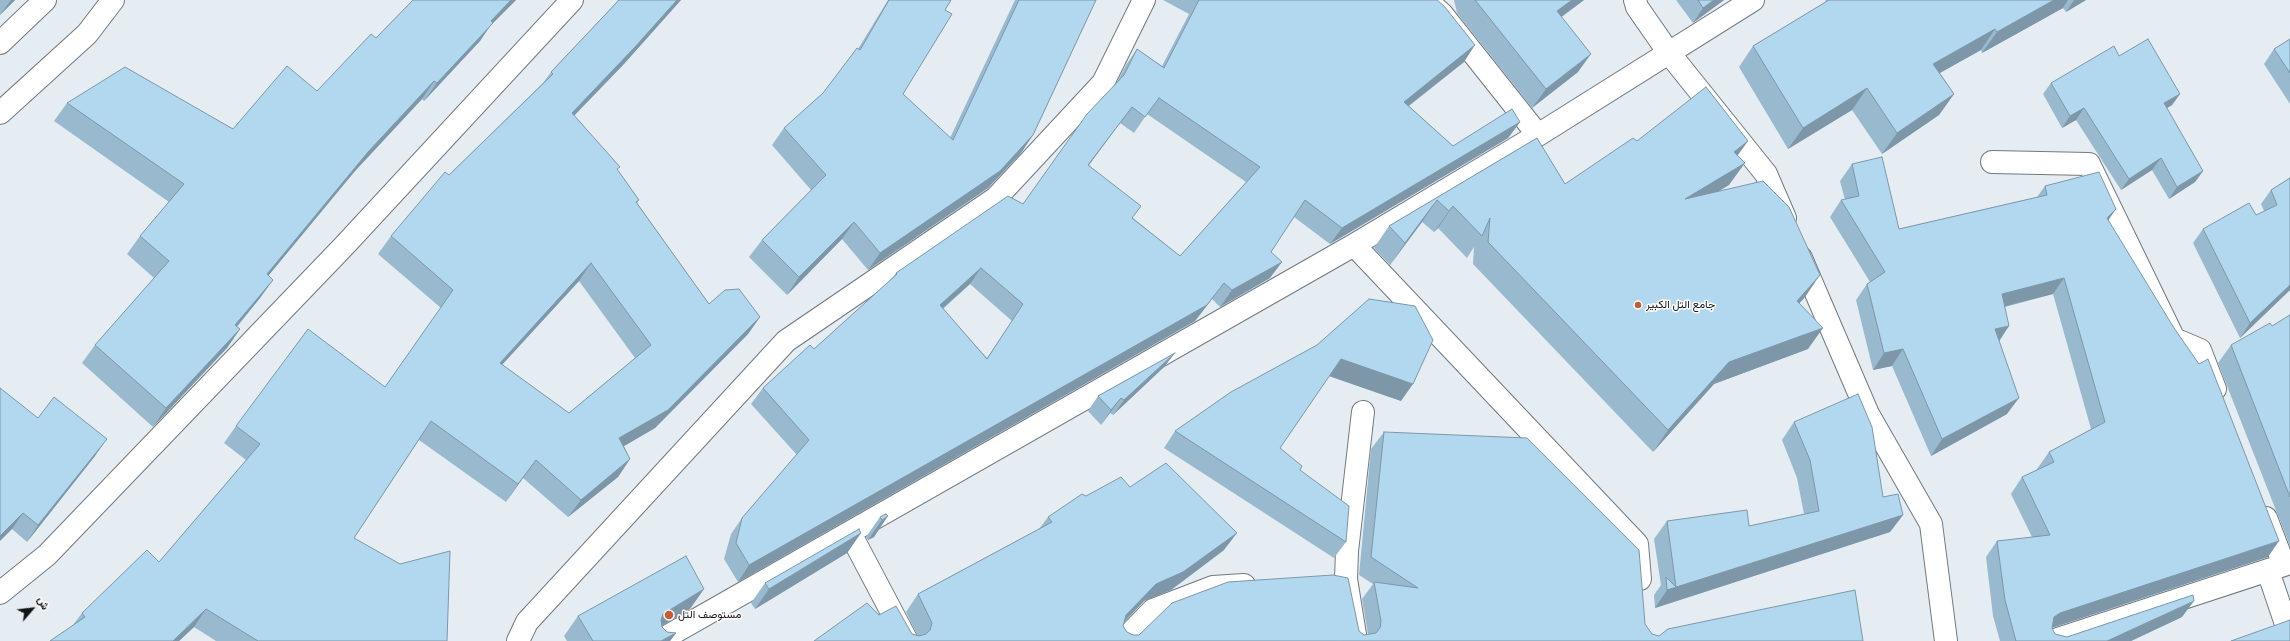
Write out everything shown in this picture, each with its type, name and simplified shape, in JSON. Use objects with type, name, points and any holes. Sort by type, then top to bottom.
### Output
[{"type":"street","points":[[0,43],[45,0]]},
{"type":"street","points":[[0,113],[87,34],[113,0]]},
{"type":"street","points":[[0,593],[47,554],[317,275],[572,0]]},
{"type":"street","points":[[518,641],[527,622],[786,341],[996,198],[1103,83],[1144,0]]},
{"type":"street","points":[[1426,0],[1442,14],[1538,135]]},
{"type":"street","points":[[1636,0],[1637,7],[1668,53],[1766,174],[1868,414],[1931,524],[1946,641]]},
{"type":"street","points":[[659,641],[1354,245],[1538,135],[1753,0]]},
{"type":"street","points":[[1992,162],[2089,164],[2174,339],[2200,350],[2223,409]]},
{"type":"street","points":[[1354,245],[1637,544],[1641,596]]},
{"type":"street","points":[[1356,641],[1346,579],[1347,551],[1363,412]]},
{"type":"street","points":[[2258,498],[2281,566],[2290,636]]},
{"type":"street","points":[[850,533],[907,641]]},
{"type":"street","points":[[2052,641],[2281,566]]},
{"type":"street","points":[[1322,580],[1346,579]]},
{"type":"street","points":[[1123,641],[1153,610],[1213,587],[1268,583]]},
{"type":"building","points":[[413,0],[511,0],[491,21],[493,23],[437,83],[434,81],[368,152],[267,274],[273,280],[235,325],[240,329],[166,408],[95,345],[169,261],[140,236],[184,184],[67,103],[125,67],[233,129],[287,66],[317,91],[371,34],[376,38]]},
{"type":"building","points":[[619,0],[677,0],[635,47],[572,113],[620,167],[617,169],[639,200],[636,202],[709,304],[725,290],[739,289],[760,317],[668,410],[619,438],[630,459],[581,500],[536,460],[518,484],[431,421],[354,538],[400,564],[450,551],[447,641],[258,641],[206,609],[173,641],[50,641],[85,617],[82,613],[147,550],[159,562],[260,444],[236,426],[308,329],[385,387],[453,290],[391,236],[445,172],[449,175],[553,74],[551,72]],"holes":[[[591,263],[651,345],[569,413],[500,363]]]},
{"type":"building","points":[[889,0],[951,0],[945,10],[952,14],[903,94],[953,140],[1019,0],[1096,0],[1033,135],[1000,171],[880,253],[854,222],[799,277],[762,240],[826,175],[784,128],[823,93],[857,48],[860,50]]},
{"type":"building","points":[[1199,0],[1437,0],[1444,6],[1475,45],[1404,102],[1453,146],[1512,109],[1520,122],[1342,228],[1305,200],[1271,252],[1282,262],[1232,290],[1224,283],[1207,305],[749,565],[736,543],[742,518],[809,440],[763,388],[810,345],[814,349],[897,274],[896,273],[1008,196],[1023,204],[1087,114],[1124,75],[1137,49],[1164,68]],"holes":[[[1159,98],[1260,167],[1180,256],[1132,218],[1141,206],[1088,165],[1132,107],[1145,117]],[[981,268],[1023,304],[987,359],[940,305]]]},
{"type":"building","points":[[1475,0],[1572,0],[1557,11],[1591,54],[1546,89]]},
{"type":"building","points":[[1698,0],[1714,0],[1703,8]]},
{"type":"building","points":[[1829,0],[2054,0],[1997,32],[1995,29],[1933,64],[1954,94],[1897,133],[1867,88],[1803,128],[1753,46]]},
{"type":"building","points":[[2148,39],[2180,94],[2164,103],[2203,171],[2177,187],[2161,158],[2129,179],[2084,108],[2070,116],[2051,83],[2114,46],[2119,56]]},
{"type":"building","points":[[2290,39],[2290,73],[2274,49]]},
{"type":"building","points":[[1706,87],[1748,141],[1734,152],[1745,163],[1685,199],[1763,181],[1789,207],[1820,275],[1797,301],[1823,328],[1729,362],[1668,430],[1488,242],[1490,218],[1482,236],[1453,206],[1449,211],[1437,200],[1405,243],[1389,226],[1537,138],[1565,184],[1633,138],[1637,141]]},
{"type":"building","points":[[1882,157],[1899,229],[2047,195],[2045,186],[2099,172],[2116,209],[2107,218],[2174,328],[2199,364],[2208,359],[2279,541],[2060,613],[2054,617],[2052,628],[2055,634],[2067,637],[2193,595],[2194,601],[2107,641],[2016,641],[2005,600],[1997,541],[2050,535],[2022,477],[2054,462],[2049,452],[2105,422],[2064,278],[2002,294],[2009,326],[1995,329],[2019,398],[1942,439],[1903,349],[1884,353],[1867,284],[1885,272],[1841,200],[1859,196],[1852,164]]},
{"type":"building","points":[[2290,178],[2290,285],[2250,323],[2203,229],[2249,203],[2256,215],[2277,205],[2271,190]]},
{"type":"building","points":[[1369,299],[1415,306],[1433,340],[1413,384],[1341,359],[1280,448],[1302,466],[1300,470],[1349,506],[1346,542],[1175,431],[1231,392],[1317,345]]},
{"type":"building","points":[[2290,315],[2290,497],[2231,345],[2270,323],[2272,326]]},
{"type":"building","points":[[1175,353],[1124,400],[1121,398],[1111,410],[1098,396]]},
{"type":"building","points":[[0,388],[38,418],[54,397],[107,439],[38,525],[23,513],[0,536]]},
{"type":"building","points":[[1858,394],[1872,427],[1883,497],[1898,494],[1903,515],[1667,590],[1666,577],[1676,587],[1667,521],[1747,510],[1749,526],[1819,511],[1810,460],[1794,422]]},
{"type":"building","points":[[1384,432],[1527,438],[1639,550],[1645,624],[1652,634],[1659,636],[1668,629],[1855,590],[1863,641],[814,641],[867,603],[879,615],[896,606],[912,634],[919,636],[926,634],[930,630],[932,623],[918,594],[1052,522],[1048,517],[1082,494],[1086,496],[1121,477],[1130,487],[1166,463],[1237,533],[1183,572],[1156,584],[1126,615],[1123,626],[1127,632],[1133,635],[1139,635],[1172,603],[1228,582],[1333,575],[1348,578],[1359,631],[1364,635],[1376,633],[1380,628],[1381,621],[1374,582],[1418,588],[1371,557]]},
{"type":"building","points":[[886,514],[888,516],[882,520],[880,517]]},
{"type":"building","points":[[859,529],[861,533],[769,589],[765,583]]},
{"type":"building","points":[[686,556],[704,589],[663,614],[661,620],[662,627],[667,632],[676,633],[661,641],[593,641],[578,616]]},
{"type":"building","points":[[2290,620],[2290,641],[2231,641]]},
{"type":"place","name":"جامع التل الكبير","points":[[1638,305]]},
{"type":"place","name":"مستوصف التل","points":[[669,615]]}]
